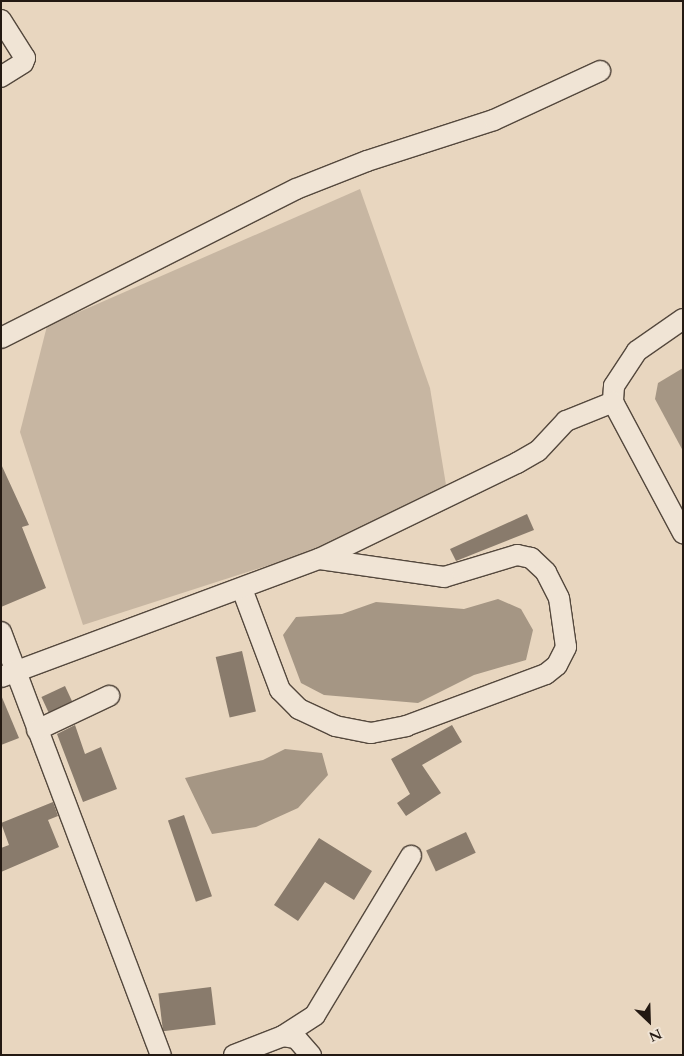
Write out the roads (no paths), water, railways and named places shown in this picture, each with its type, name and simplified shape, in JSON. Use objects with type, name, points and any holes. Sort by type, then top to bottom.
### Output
[{"type":"street","points":[[1,20],[24,58],[24,64],[1,77]]},
{"type":"street","points":[[1,338],[296,189],[367,161],[494,120],[600,71]]},
{"type":"street","points":[[683,319],[636,351],[617,378],[613,402],[683,534]]},
{"type":"street","points":[[8,674],[319,559],[517,463],[538,451],[566,421],[613,402]]},
{"type":"street","points":[[242,589],[280,690],[298,709],[335,726],[371,733],[406,726],[546,674],[557,665],[566,647],[559,598],[546,572],[531,558],[516,555],[444,577],[319,559]]},
{"type":"street","points":[[1,632],[8,674],[37,730],[161,1055]]},
{"type":"street","points":[[37,730],[109,696]]},
{"type":"street","points":[[234,1055],[283,1036],[315,1015],[411,856]]},
{"type":"street","points":[[283,1036],[296,1038],[310,1055]]}]
